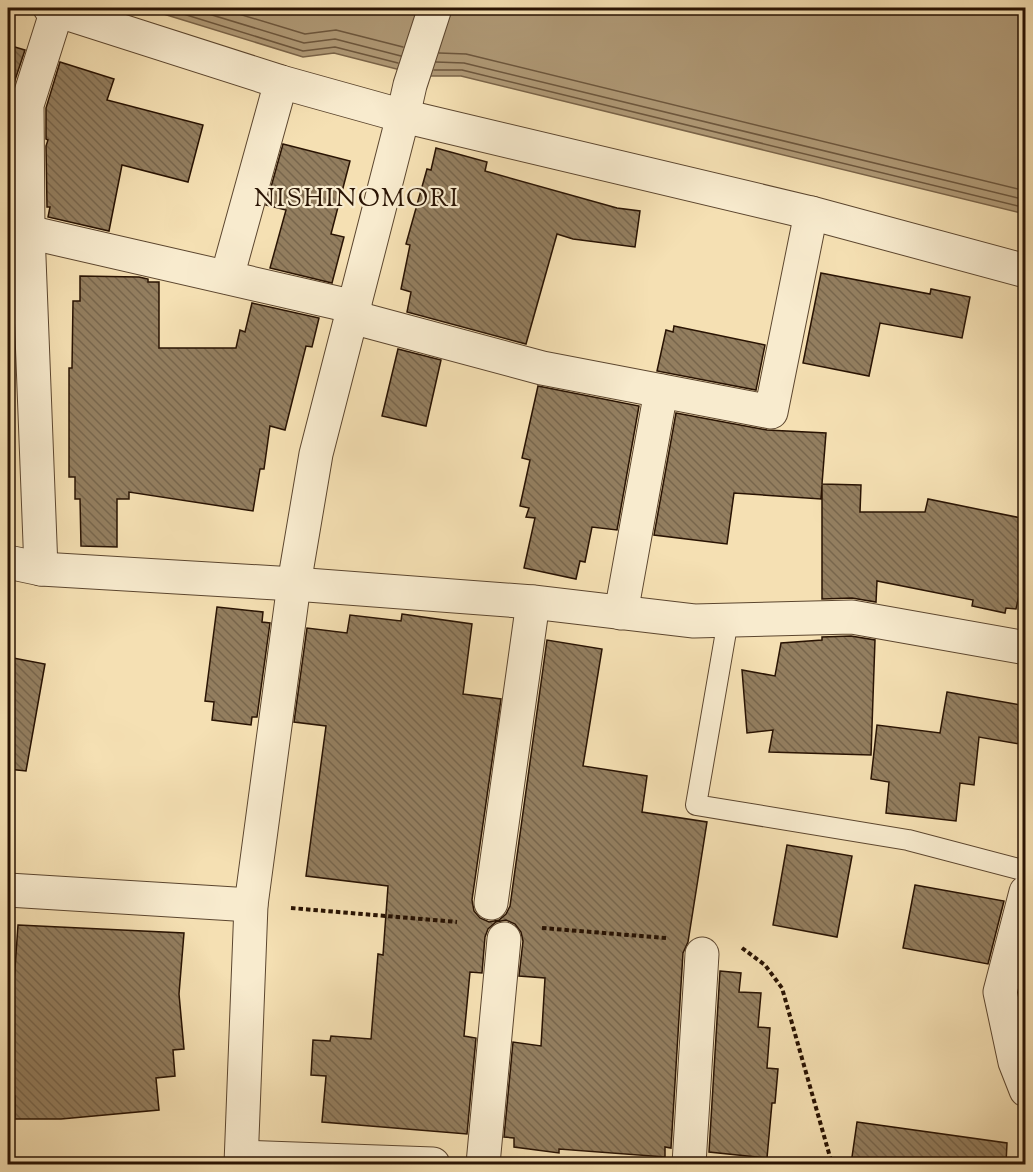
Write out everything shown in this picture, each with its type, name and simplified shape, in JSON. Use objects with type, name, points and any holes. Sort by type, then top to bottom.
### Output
[{"type":"street","points":[[433,1164],[241,1160],[251,905],[294,584],[316,454],[354,312],[406,100],[435,8]]},
{"type":"street","points":[[41,569],[28,232],[27,105],[54,9],[281,82],[406,100],[1026,271]]},
{"type":"street","points":[[227,278],[281,82]]},
{"type":"street","points":[[28,232],[227,278],[354,312],[542,368],[771,412],[811,213]]},
{"type":"street","points":[[621,613],[661,391]]},
{"type":"street","points":[[8,562],[41,569],[294,584],[533,602],[694,621],[852,617],[1026,648]]},
{"type":"street","points":[[491,903],[533,602]]},
{"type":"street","points":[[8,890],[251,905]]},
{"type":"street","points":[[1026,892],[1000,992],[1015,1062],[1026,1090]]},
{"type":"street","points":[[483,1164],[504,939]]},
{"type":"street","points":[[689,1164],[702,954]]},
{"type":"lane","points":[[728,620],[696,805],[908,840],[1026,871]]},
{"type":"path","points":[[251,905],[465,922]]},
{"type":"path","points":[[540,928],[668,939]]},
{"type":"path","points":[[735,947],[743,949],[765,965],[782,988],[832,1164]]},
{"type":"water","points":[[144,8],[1025,8],[1025,214],[461,76],[424,76],[334,53],[303,57]]},
{"type":"building","points":[[8,45],[25,50],[9,98],[8,98]]},
{"type":"building","points":[[60,62],[114,79],[107,100],[203,125],[188,182],[122,165],[109,231],[48,217],[50,207],[47,207],[46,108]]},
{"type":"building","points":[[283,144],[350,161],[331,234],[344,237],[332,283],[270,268],[286,210],[266,205]]},
{"type":"building","points":[[436,148],[487,162],[485,171],[617,208],[640,211],[635,247],[573,239],[557,234],[526,344],[407,312],[411,292],[401,289],[410,245],[406,244],[427,169],[431,170]]},
{"type":"building","points":[[821,273],[930,294],[931,289],[970,297],[962,338],[880,323],[869,376],[803,363]]},
{"type":"building","points":[[80,276],[139,277],[148,279],[148,282],[159,282],[159,348],[236,348],[240,330],[245,332],[252,303],[319,318],[312,347],[306,346],[285,430],[270,426],[264,469],[260,469],[253,511],[129,492],[129,499],[117,499],[117,547],[81,546],[80,499],[75,499],[75,477],[69,477],[69,368],[72,368],[73,301],[80,301]]},
{"type":"building","points":[[674,326],[765,345],[756,390],[657,371],[666,330],[673,332]]},
{"type":"building","points":[[398,349],[441,360],[426,426],[382,416]]},
{"type":"building","points":[[538,386],[639,406],[617,530],[592,527],[585,562],[580,561],[576,579],[524,568],[535,518],[526,517],[529,508],[520,506],[530,460],[522,458]]},
{"type":"building","points":[[676,413],[767,430],[826,433],[822,484],[861,485],[860,512],[925,512],[928,499],[1026,519],[1026,565],[1016,609],[1006,608],[1005,613],[972,606],[973,600],[877,581],[876,602],[852,598],[822,599],[822,485],[821,499],[734,493],[727,544],[654,535]]},
{"type":"building","points":[[217,607],[263,612],[262,622],[270,623],[257,717],[252,717],[251,725],[212,720],[214,702],[205,701]]},
{"type":"building","points":[[402,614],[472,624],[463,694],[501,699],[472,900],[474,911],[480,918],[489,922],[499,920],[510,906],[547,640],[602,649],[583,766],[647,776],[642,812],[707,822],[688,942],[683,953],[671,1148],[665,1147],[665,1157],[559,1149],[559,1153],[514,1147],[514,1138],[504,1137],[513,1042],[541,1046],[545,978],[519,976],[523,941],[521,932],[515,924],[506,920],[496,922],[488,929],[485,937],[482,973],[470,972],[464,1036],[476,1038],[467,1134],[322,1122],[326,1076],[311,1075],[313,1040],[330,1041],[331,1036],[371,1039],[378,954],[383,955],[388,886],[306,876],[326,726],[294,722],[307,628],[347,633],[350,615],[401,621]]},
{"type":"building","points":[[851,636],[875,640],[871,755],[769,752],[773,730],[747,733],[742,670],[775,676],[781,643],[822,640],[822,637]]},
{"type":"building","points":[[8,657],[45,664],[26,771],[8,769]]},
{"type":"building","points":[[947,692],[1026,706],[1026,745],[979,737],[974,785],[960,783],[956,821],[886,813],[889,782],[871,779],[877,725],[940,733]]},
{"type":"building","points":[[787,845],[852,856],[837,937],[773,925]]},
{"type":"building","points":[[915,885],[1004,901],[988,964],[903,948]]},
{"type":"building","points":[[18,925],[184,933],[179,994],[184,1049],[173,1050],[175,1076],[156,1078],[159,1110],[61,1119],[15,1119],[15,1096],[8,1096],[8,1069]]},
{"type":"building","points":[[720,971],[741,973],[739,992],[761,993],[758,1027],[770,1028],[767,1068],[778,1069],[767,1158],[709,1152]]},
{"type":"building","points":[[857,1122],[1007,1143],[1006,1164],[851,1164]]},
{"type":"district","name":"NISHINOMORI","points":[[357,197]]}]
